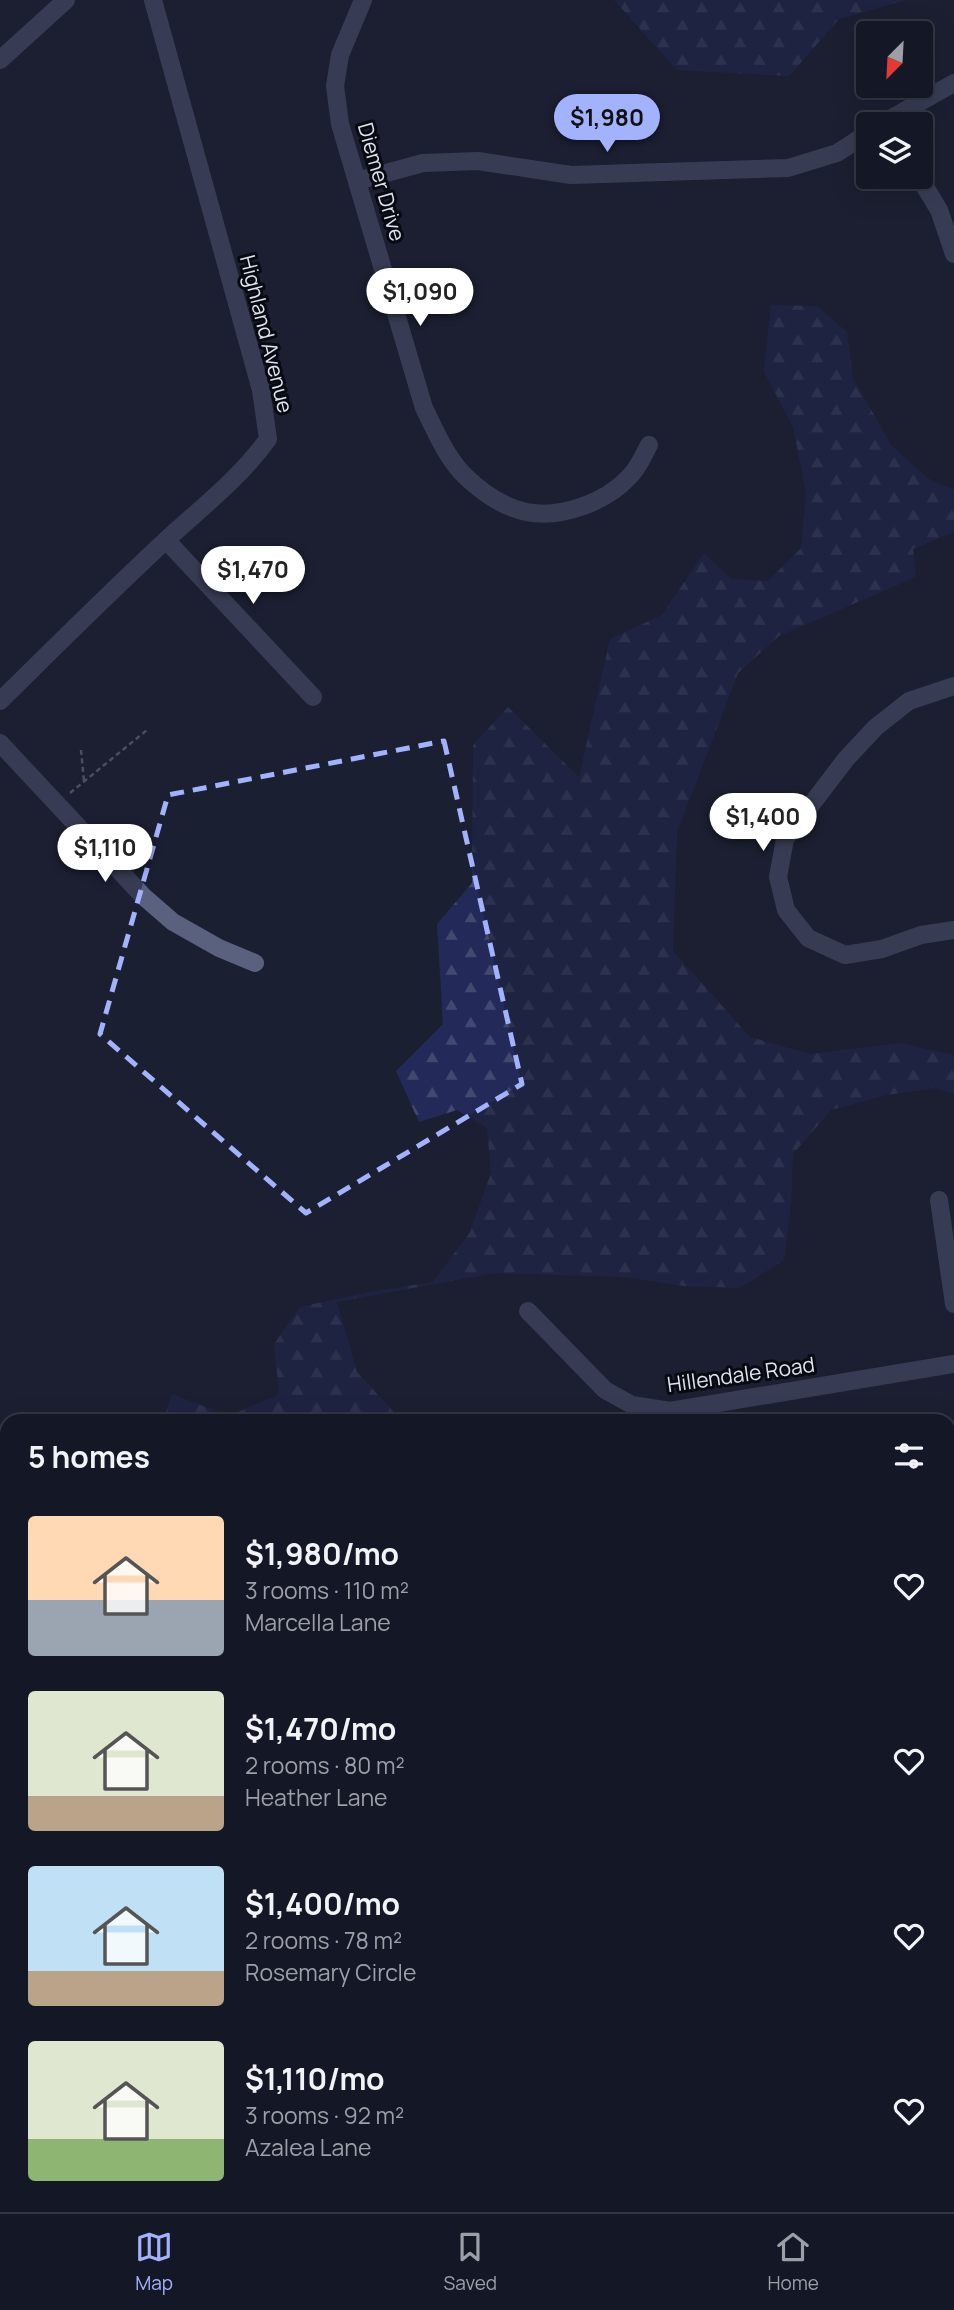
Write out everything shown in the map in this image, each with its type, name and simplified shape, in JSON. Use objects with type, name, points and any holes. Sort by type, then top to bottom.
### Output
[{"type":"street","points":[[0,60],[66,0]]},
{"type":"street","name":"Highland Avenue","points":[[0,701],[166,540],[223,489],[268,439],[261,390],[153,0]]},
{"type":"street","name":"Diemer Drive","points":[[363,0],[340,55],[335,86],[340,124],[424,408],[441,443],[464,476],[496,501],[527,512],[559,512],[590,504],[615,491],[632,475],[649,445]]},
{"type":"street","points":[[904,112],[954,83]]},
{"type":"street","points":[[356,181],[423,163],[478,161],[571,175],[788,168],[837,153],[856,141]]},
{"type":"street","points":[[926,189],[939,210],[954,254]]},
{"type":"street","points":[[166,540],[313,697]]},
{"type":"street","points":[[954,686],[909,701],[876,727],[846,759],[785,839],[778,877],[786,910],[808,938],[845,956],[882,949],[921,935],[954,930]]},
{"type":"street","points":[[0,743],[143,896],[173,922],[219,948],[255,963]]},
{"type":"street","points":[[939,1200],[954,1304]]},
{"type":"street","name":"Hillendale Road","points":[[528,1311],[605,1390],[632,1405],[670,1411],[954,1364]]},
{"type":"path","points":[[57,804],[146,730]]},
{"type":"path","points":[[81,750],[84,781]]},
{"type":"highlighted area","points":[[444,741],[522,1084],[306,1213],[100,1034],[168,795]]},
{"type":"green space","points":[[614,0],[906,0],[839,19],[789,76],[677,70]]},
{"type":"green space","points":[[771,305],[817,306],[847,332],[853,378],[892,446],[927,478],[954,490],[954,532],[913,549],[916,577],[779,636],[738,673],[677,832],[673,951],[750,1037],[810,1054],[900,1043],[954,1055],[954,1094],[935,1088],[887,1095],[831,1110],[793,1154],[791,1203],[784,1260],[740,1288],[684,1286],[625,1277],[494,1273],[337,1302],[357,1372],[396,1414],[234,1414],[279,1394],[274,1344],[300,1307],[433,1282],[470,1232],[491,1173],[487,1128],[457,1110],[419,1122],[396,1071],[443,1024],[437,924],[472,883],[473,745],[508,707],[579,777],[610,639],[662,615],[704,553],[731,579],[768,581],[801,548],[806,493],[793,427],[764,372]]},
{"type":"green space","points":[[172,1394],[224,1414],[165,1414]]}]
